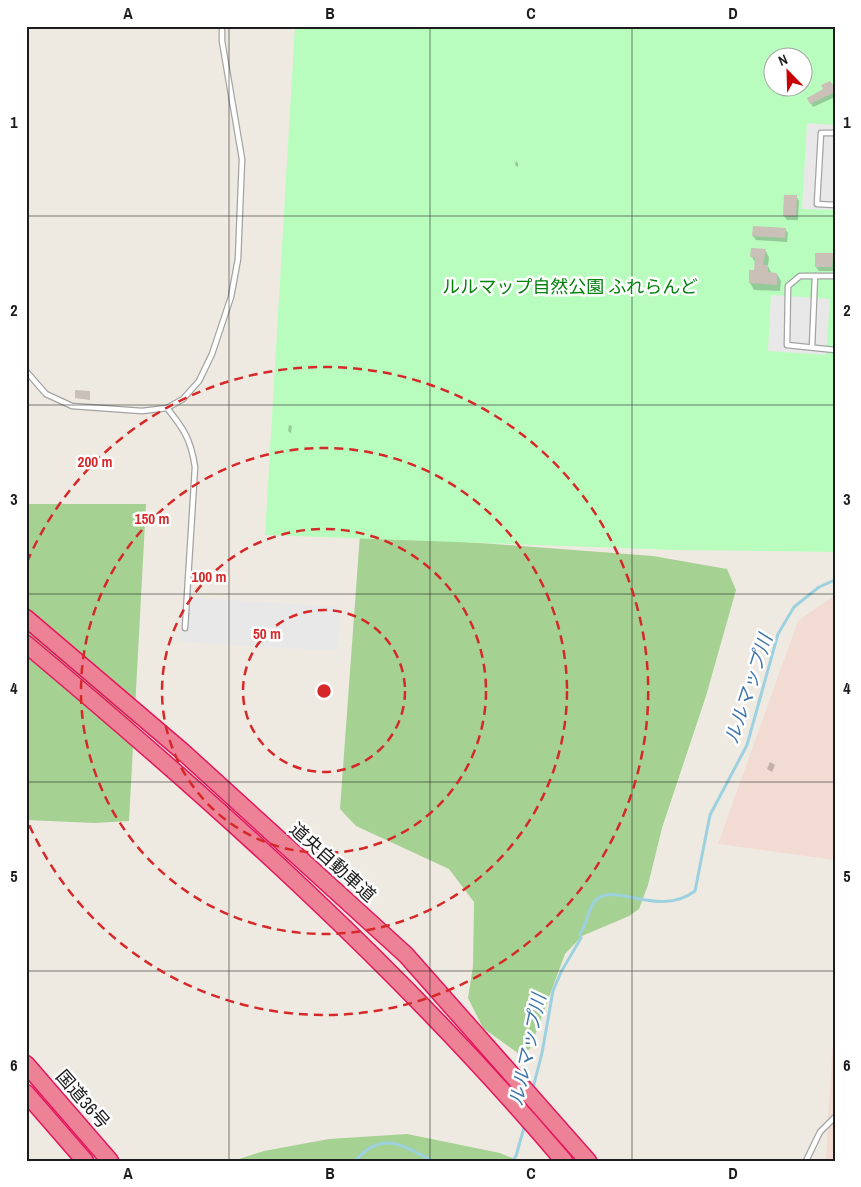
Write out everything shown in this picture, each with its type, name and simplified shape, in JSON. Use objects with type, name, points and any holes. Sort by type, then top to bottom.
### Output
[{"type":"highway","name":"道央自動車道","points":[[26,618],[182,750],[406,955],[588,1161]]},
{"type":"highway","points":[[26,644],[172,767],[330,912],[442,1023],[503,1089],[564,1161]]},
{"type":"highway","name":"国道36号","points":[[26,1064],[110,1161]]},
{"type":"highway","points":[[26,1093],[85,1161]]},
{"type":"lane","points":[[26,371],[46,394],[72,406],[142,411],[167,408],[183,399],[199,381],[212,354],[231,297],[238,259],[242,159],[222,41],[222,26]]},
{"type":"lane","points":[[835,133],[821,133],[817,204],[835,205]]},
{"type":"lane","points":[[835,276],[800,276],[788,286],[787,345],[835,350]]},
{"type":"lane","points":[[812,347],[815,276]]},
{"type":"lane","points":[[167,408],[183,427],[192,444],[195,467],[185,628]]},
{"type":"lane","points":[[806,1161],[820,1132],[834,1118],[835,1112]]},
{"type":"shaded area","points":[[807,123],[835,125],[834,210],[802,209]]},
{"type":"shaded area","points":[[771,295],[830,299],[826,355],[768,351]]},
{"type":"shaded area","points":[[835,595],[835,860],[718,844],[798,621]]},
{"type":"shaded area","points":[[183,597],[340,607],[338,651],[180,642]]},
{"type":"shaded area","points":[[835,1010],[835,1161],[826,1161],[829,1103]]},
{"type":"green space","name":"ルルマップ自然公園 ふれらんど","points":[[295,26],[835,26],[835,552],[675,550],[265,535]]},
{"type":"green space","points":[[26,504],[146,504],[129,821],[95,823],[26,820]]},
{"type":"green space","points":[[360,534],[653,556],[727,569],[736,590],[706,696],[662,828],[648,885],[639,909],[629,916],[582,936],[565,954],[530,1049],[519,1054],[483,1028],[468,998],[473,966],[474,902],[449,869],[356,826],[340,809]]},
{"type":"green space","points":[[407,1134],[500,1153],[519,1161],[233,1161],[264,1151],[329,1139]]},
{"type":"building","points":[[830,81],[833,85],[835,84],[835,92],[810,104],[807,98],[814,98],[814,94],[823,89],[821,85]]},
{"type":"building","points":[[784,195],[797,195],[796,216],[783,216]]},
{"type":"building","points":[[753,226],[786,228],[785,238],[752,236]]},
{"type":"building","points":[[751,248],[766,249],[763,265],[768,265],[768,272],[777,273],[777,285],[749,283],[749,270],[754,270],[755,258],[750,257]]},
{"type":"building","points":[[815,253],[833,253],[832,267],[815,267]]},
{"type":"building","points":[[75,390],[90,391],[90,399],[75,398]]},
{"type":"waterway","name":"ルルマップ川","points":[[533,1088],[542,1053],[553,991],[561,972],[581,938],[580,933],[583,930],[591,907],[597,899],[606,895],[667,901],[681,898],[695,891],[710,815],[747,745],[778,634],[794,607],[819,587],[835,580]]},
{"type":"waterway","name":"ルルマップ川","points":[[512,1161],[516,1156],[525,1124]]},
{"type":"waterway","name":"ルルマップ川","points":[[355,1161],[365,1151],[383,1143],[393,1143],[402,1146],[433,1161]]}]
